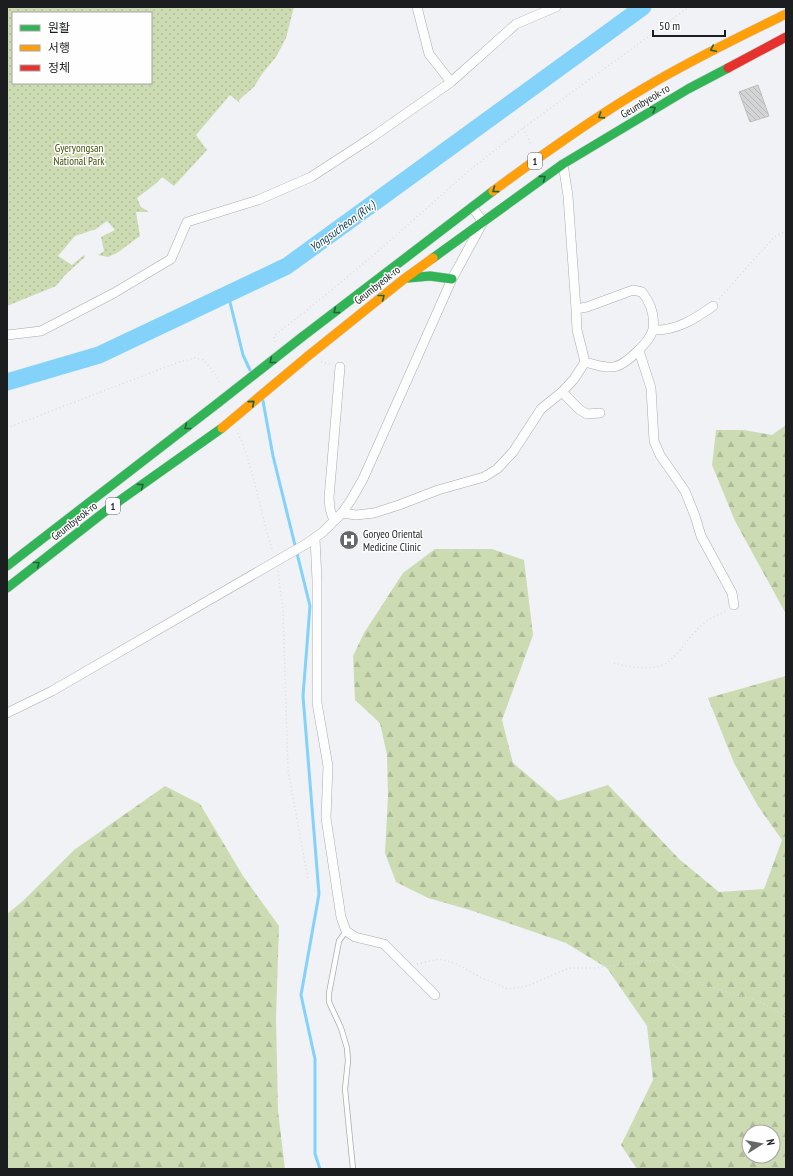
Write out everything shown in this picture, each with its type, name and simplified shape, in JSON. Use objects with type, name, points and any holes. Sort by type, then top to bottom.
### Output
[{"type":"highway","name":"Geumbyeok-ro","points":[[7,566],[302,337],[552,148],[627,99],[707,52],[786,14]]},
{"type":"highway","points":[[761,50],[763,43],[769,37],[786,29]]},
{"type":"highway","name":"Geumbyeok-ro","points":[[7,588],[112,506],[222,428],[308,356],[404,279],[563,164],[688,89],[786,37]]},
{"type":"highway","points":[[404,279],[421,275],[437,275],[452,279]]},
{"type":"street","points":[[417,7],[429,54],[451,82]]},
{"type":"street","points":[[7,335],[41,331],[114,293],[171,259],[187,222],[258,200],[311,177],[371,138],[451,82],[516,24],[556,7]]},
{"type":"street","points":[[342,513],[374,513],[438,490],[484,477],[497,469],[513,452],[541,410],[562,392],[574,379],[585,362],[577,330],[568,196],[563,164]]},
{"type":"street","points":[[7,713],[52,691],[306,544],[315,538],[342,513],[363,479],[452,279],[483,222],[472,207]]},
{"type":"street","points":[[576,309],[587,307],[633,290],[642,292],[649,301],[653,316],[653,330],[639,351],[627,360],[613,368],[585,362]]},
{"type":"street","points":[[653,330],[676,328],[714,306]]},
{"type":"street","points":[[639,351],[651,388],[654,441],[660,455],[685,491],[701,536],[732,593],[734,605]]},
{"type":"street","points":[[334,520],[330,509],[329,498],[340,368]]},
{"type":"street","points":[[562,392],[580,410],[587,414],[600,413]]},
{"type":"street","points":[[315,538],[317,580],[317,703],[328,766],[326,818],[340,910],[346,931],[355,937],[384,944],[435,995]]},
{"type":"lane","points":[[346,931],[339,941],[329,993],[329,1002],[341,1028],[347,1048],[348,1061],[345,1089],[353,1169]]},
{"type":"path","points":[[277,348],[274,336],[334,288],[470,170],[523,128],[689,7]]},
{"type":"path","points":[[523,128],[535,151]]},
{"type":"path","points":[[714,306],[774,237],[786,231]]},
{"type":"path","points":[[7,428],[178,362],[195,358],[204,360],[216,375],[221,388]]},
{"type":"path","points":[[320,362],[334,364],[340,368]]},
{"type":"path","points":[[235,428],[245,449],[278,560],[283,611],[288,770],[308,879]]},
{"type":"path","points":[[614,663],[626,667],[656,668],[668,663],[689,638],[707,621],[734,605]]},
{"type":"path","points":[[408,968],[440,959],[455,963],[508,989],[528,986],[570,968],[593,968],[660,960],[666,961],[673,965],[704,986],[756,1000],[786,1016]]},
{"type":"green space","name":"Gyeryongsan National Park","points":[[7,7],[294,7],[286,38],[276,57],[262,74],[254,87],[240,99],[240,103],[230,95],[196,135],[207,150],[174,186],[162,177],[137,198],[141,207],[149,212],[136,212],[140,236],[117,253],[108,257],[98,255],[104,251],[101,237],[115,230],[107,221],[96,229],[75,236],[58,256],[72,265],[84,255],[85,257],[66,274],[56,286],[7,306]]},
{"type":"green space","points":[[786,425],[786,614],[735,521],[712,465],[716,430],[743,430],[772,435]]},
{"type":"green space","points":[[435,549],[492,549],[524,560],[533,635],[502,720],[513,763],[558,801],[608,785],[679,859],[719,892],[764,889],[782,840],[758,806],[734,763],[708,698],[786,676],[786,1169],[637,1169],[621,1145],[653,1080],[647,1026],[607,968],[566,943],[470,910],[428,898],[396,882],[385,853],[388,795],[387,755],[380,723],[355,700],[353,656],[364,633],[403,573]]},
{"type":"green space","points":[[165,786],[200,804],[243,876],[279,926],[276,1018],[278,1111],[285,1169],[7,1169],[7,914],[23,901],[74,850]]},
{"type":"building","points":[[758,85],[769,116],[750,122],[739,92]]},
{"type":"waterway","name":"Yongsucheon (Riv.)","points":[[7,382],[99,355],[287,266],[643,7]]},
{"type":"waterway","points":[[228,294],[243,355],[250,370]]},
{"type":"waterway","points":[[263,401],[273,456],[310,606],[303,696],[319,894],[301,995],[315,1059],[315,1154],[320,1169]]},
{"type":"traffic: fast","points":[[433,258],[563,164],[688,89],[728,68]]},
{"type":"traffic: fast","points":[[302,337],[493,191]]},
{"type":"traffic: fast","points":[[408,278],[430,276],[452,279]]},
{"type":"traffic: fast","points":[[218,403],[302,337]]},
{"type":"traffic: fast","points":[[7,566],[218,403]]},
{"type":"traffic: fast","points":[[7,588],[112,506],[222,428]]},
{"type":"traffic: slow","points":[[493,191],[568,137],[626,99],[698,58],[786,14]]},
{"type":"traffic: slow","points":[[308,356],[404,279],[433,258]]},
{"type":"traffic: slow","points":[[222,428],[308,356]]},
{"type":"traffic: jam","points":[[728,68],[786,37]]},
{"type":"place","name":"Goryeo Oriental Medicine Clinic","points":[[349,540]]}]
